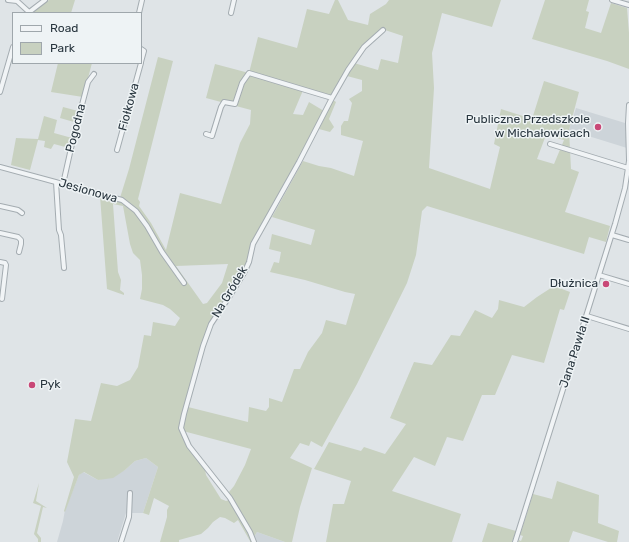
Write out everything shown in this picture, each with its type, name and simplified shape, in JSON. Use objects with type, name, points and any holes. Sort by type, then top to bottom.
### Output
[{"type":"street","points":[[8,0],[20,2],[27,12]]},
{"type":"street","points":[[29,12],[45,0]]},
{"type":"street","points":[[139,12],[142,0]]},
{"type":"street","points":[[231,14],[234,0]]},
{"type":"street","points":[[612,0],[629,6],[628,0]]},
{"type":"street","name":"Na Gródek","points":[[254,542],[250,532],[230,498],[190,446],[181,428],[184,414],[209,329],[244,273],[249,262],[253,244],[299,162],[332,98],[356,58],[364,47],[383,30]]},
{"type":"street","points":[[0,92],[12,50]]},
{"type":"street","name":"Fiołkowa","points":[[142,50],[144,51],[142,59]]},
{"type":"street","name":"Fiołkowa","points":[[117,150],[141,64]]},
{"type":"street","points":[[206,134],[212,136],[224,102],[235,104],[242,83],[250,73],[332,98]]},
{"type":"street","name":"Pogodna","points":[[63,184],[88,82],[94,74]]},
{"type":"street","name":"Jana Pawła II","points":[[515,542],[587,316],[625,188],[629,160],[629,105]]},
{"type":"street","points":[[550,144],[628,168]]},
{"type":"street","name":"Jesionowa","points":[[0,167],[122,200],[136,211],[184,283]]},
{"type":"street","points":[[56,182],[59,230],[61,235],[64,268]]},
{"type":"street","points":[[0,206],[18,210],[22,213]]},
{"type":"street","points":[[0,233],[18,237],[21,240],[19,252]]},
{"type":"street","points":[[612,235],[629,240]]},
{"type":"street","points":[[0,262],[5,263],[6,265],[2,299]]},
{"type":"street","points":[[599,275],[629,284]]},
{"type":"street","points":[[587,316],[629,329]]},
{"type":"street","points":[[121,542],[129,517],[130,493]]},
{"type":"shaded area","name":"Publiczne Przedszkole w Michałowicach","points":[[576,108],[625,123],[627,148],[569,130]]},
{"type":"shaded area","points":[[146,458],[158,467],[143,513],[126,513],[117,542],[57,542],[65,510],[79,475],[83,472],[98,480],[125,470],[135,461]]},
{"type":"shaded area","points":[[257,532],[285,542],[256,542],[254,537]]},
{"type":"green space","points":[[49,0],[75,0],[71,12],[33,12]]},
{"type":"green space","points":[[335,0],[338,0],[348,20],[368,25],[370,14],[386,4],[389,0],[501,0],[492,27],[442,13],[432,53],[434,88],[429,168],[490,189],[500,147],[494,144],[501,109],[532,119],[544,81],[579,92],[569,130],[571,169],[579,172],[565,212],[610,226],[606,242],[589,237],[584,254],[427,206],[422,211],[416,255],[407,283],[357,384],[322,447],[311,441],[309,446],[300,443],[290,458],[312,468],[300,507],[292,542],[285,542],[257,532],[254,537],[229,492],[234,486],[245,465],[251,449],[183,431],[183,426],[188,407],[248,422],[249,407],[266,411],[269,407],[269,398],[282,402],[294,369],[300,369],[308,352],[322,333],[326,320],[346,325],[355,294],[270,272],[274,262],[279,263],[281,252],[269,249],[272,234],[311,245],[315,230],[272,217],[303,161],[354,176],[363,141],[341,135],[341,126],[344,121],[348,121],[352,103],[349,99],[362,91],[362,80],[347,76],[354,63],[378,70],[381,59],[398,63],[403,36],[385,30],[384,28],[363,46],[331,96],[304,88],[293,114],[303,115],[309,102],[324,111],[252,244],[248,261],[204,339],[179,424],[180,431],[187,447],[205,469],[206,475],[221,499],[226,501],[229,500],[249,533],[252,542],[250,542],[238,520],[234,523],[220,517],[201,534],[179,540],[179,542],[160,542],[169,506],[154,498],[149,515],[143,513],[158,467],[146,458],[135,461],[113,478],[98,480],[84,472],[79,475],[65,512],[64,511],[74,477],[67,462],[75,419],[91,421],[101,383],[117,386],[130,380],[138,367],[144,335],[151,336],[153,322],[175,326],[180,318],[163,305],[140,299],[142,275],[140,260],[133,253],[130,244],[123,206],[113,204],[118,272],[121,280],[120,290],[124,293],[124,295],[107,289],[100,196],[119,201],[129,169],[158,57],[173,61],[138,199],[140,202],[139,206],[151,223],[166,250],[180,193],[221,204],[240,143],[250,124],[251,110],[206,98],[215,64],[249,73],[258,37],[297,48],[307,9],[329,14]],"holes":[[[546,135],[564,140],[554,164],[537,159]],[[228,264],[222,283],[207,303],[203,304],[176,266]]]},
{"type":"green space","points":[[545,0],[589,0],[586,11],[589,12],[585,28],[601,33],[611,3],[627,8],[629,69],[532,39]]},
{"type":"green space","points":[[58,64],[92,64],[83,97],[51,92]]},
{"type":"green space","points":[[333,100],[336,102],[329,119],[334,127],[330,132],[319,129]]},
{"type":"green space","points":[[63,107],[78,111],[74,122],[60,118]]},
{"type":"green space","points":[[44,116],[57,120],[54,133],[72,138],[69,148],[54,144],[51,149],[44,147],[45,141],[38,140],[30,170],[11,165],[16,138],[38,139]]},
{"type":"green space","points":[[554,286],[570,292],[564,310],[560,309],[544,363],[512,355],[495,395],[482,395],[463,441],[447,437],[435,466],[414,457],[392,491],[461,514],[452,542],[326,542],[333,504],[344,504],[351,481],[314,469],[329,442],[361,451],[364,447],[385,454],[406,424],[390,418],[414,362],[432,365],[451,335],[460,336],[475,310],[492,318],[498,309],[499,300],[524,307]]},
{"type":"green space","points":[[557,481],[599,495],[598,523],[619,531],[617,542],[608,542],[573,531],[569,542],[518,542],[519,540],[521,541],[523,536],[520,535],[533,494],[552,499]]},
{"type":"green space","points":[[39,483],[36,501],[47,508],[43,507],[37,533],[41,538],[41,542],[38,542],[38,539],[34,534],[41,506],[33,503]]},
{"type":"green space","points":[[488,523],[516,531],[512,542],[482,542]]},
{"type":"place","name":"Publiczne Przedszkole w Michałowicach","points":[[598,127]]},
{"type":"place","name":"Dłużnica","points":[[606,284]]},
{"type":"place","name":"Pyk","points":[[32,385]]}]
